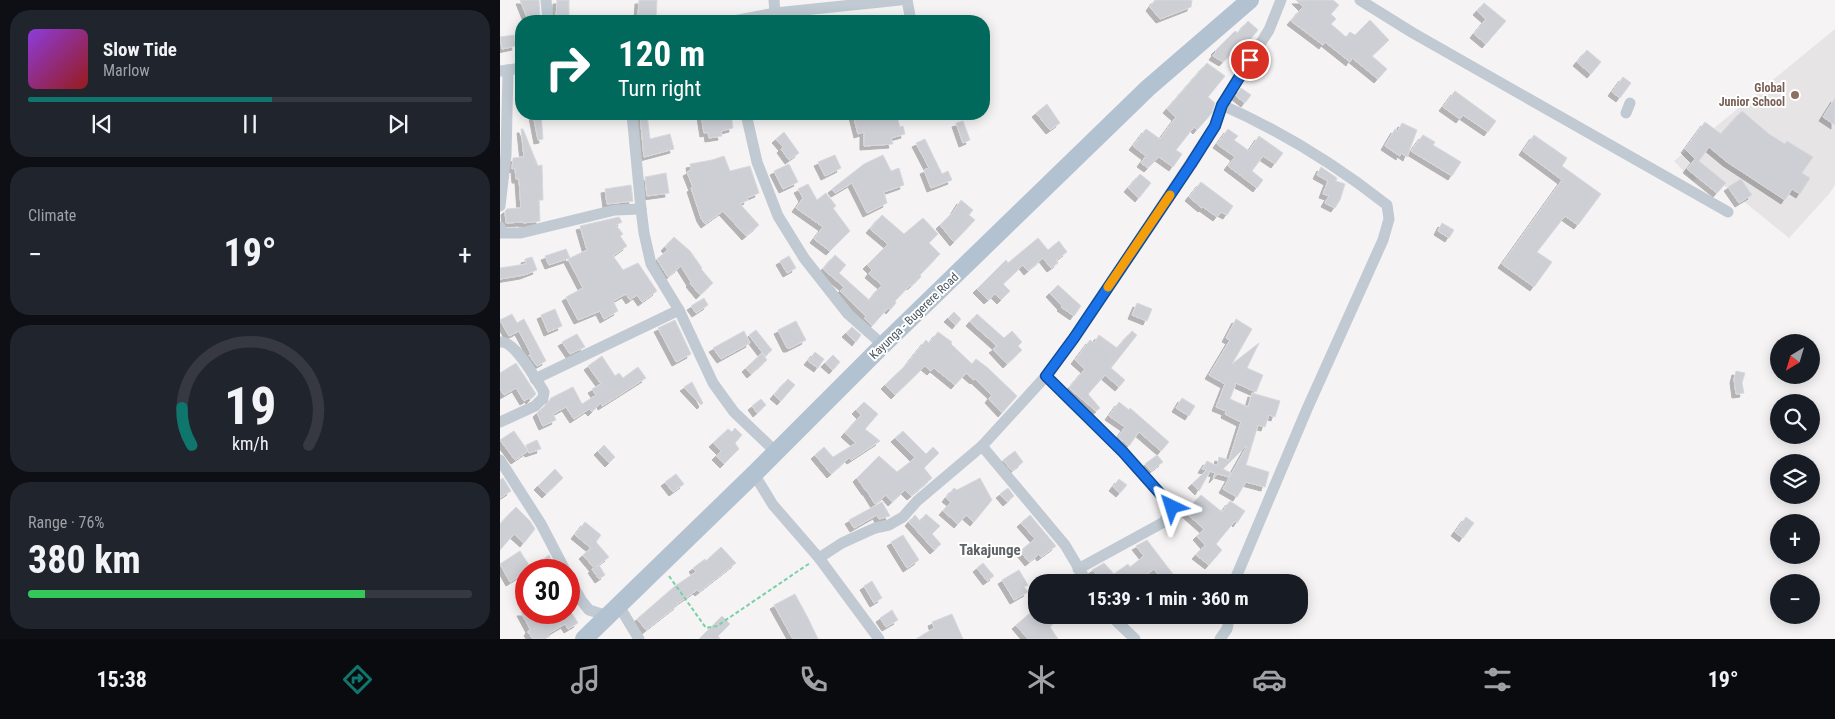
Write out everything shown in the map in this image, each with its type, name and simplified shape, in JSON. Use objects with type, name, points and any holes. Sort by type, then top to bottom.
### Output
[{"type":"main road","name":"Kayunga - Bugerere Road","points":[[584,639],[1148,88],[1250,0]]},
{"type":"street","points":[[546,0],[547,15]]},
{"type":"street","points":[[774,0],[775,13]]},
{"type":"street","points":[[765,15],[900,0]]},
{"type":"street","points":[[907,0],[910,15]]},
{"type":"street","points":[[818,558],[842,544],[875,528],[889,525],[903,516],[917,501],[982,446],[1046,376],[1074,338],[1215,126],[1222,105],[1269,30],[1281,0]]},
{"type":"street","points":[[1360,0],[1413,33],[1728,212]]},
{"type":"street","points":[[500,206],[506,155],[504,70]]},
{"type":"street","points":[[1222,105],[1260,122],[1352,178],[1386,205],[1389,219],[1384,240],[1307,409],[1237,574]]},
{"type":"street","points":[[633,120],[641,209],[652,264],[679,310],[713,383],[724,400],[776,452]]},
{"type":"street","points":[[747,120],[757,162],[778,216],[804,258],[848,314],[883,345]]},
{"type":"street","points":[[500,227],[502,233],[521,233],[615,210],[641,209]]},
{"type":"street","points":[[535,378],[679,310]]},
{"type":"street","points":[[500,342],[510,344],[544,392],[541,402],[500,422]]},
{"type":"street","points":[[1046,376],[1123,452],[1172,507],[1164,522],[1078,569]]},
{"type":"street","points":[[982,446],[1065,545],[1081,574]]},
{"type":"street","points":[[500,460],[540,524],[559,559]]},
{"type":"street","points":[[754,474],[773,505],[818,558],[879,639]]},
{"type":"street","points":[[580,598],[589,610],[613,611],[639,639]]},
{"type":"street","points":[[1119,624],[1135,639]]},
{"type":"street","points":[[1220,639],[1228,624]]},
{"type":"path","points":[[660,564],[706,628],[717,626],[818,558]]},
{"type":"shaded area","name":"Global Junior School","points":[[1835,29],[1835,185],[1789,238],[1706,171],[1693,181],[1674,161]]},
{"type":"building","points":[[520,0],[539,0],[540,15],[526,15]]},
{"type":"building","points":[[557,0],[569,0],[569,15],[556,15]]},
{"type":"building","points":[[639,0],[657,0],[656,15],[638,15]]},
{"type":"building","points":[[1155,0],[1192,0],[1191,7],[1160,19],[1150,7]]},
{"type":"building","points":[[1296,0],[1333,0],[1339,5],[1331,14],[1336,19],[1331,24],[1346,37],[1350,32],[1355,35],[1370,20],[1389,40],[1372,56],[1387,69],[1378,79],[1352,58],[1350,62],[1325,42],[1323,45],[1291,21],[1303,7]]},
{"type":"building","points":[[1484,3],[1506,21],[1486,44],[1474,34],[1486,19],[1477,11]]},
{"type":"building","points":[[1248,21],[1258,30],[1249,41],[1247,39],[1223,62],[1213,56],[1215,51],[1235,31],[1238,33]]},
{"type":"building","points":[[514,35],[515,46],[502,49],[500,37]]},
{"type":"building","points":[[1587,50],[1601,62],[1591,74],[1577,62]]},
{"type":"building","points":[[1207,63],[1225,76],[1208,97],[1215,103],[1212,113],[1197,130],[1194,127],[1176,150],[1182,154],[1173,167],[1159,157],[1148,168],[1141,163],[1146,156],[1133,146],[1146,129],[1160,139],[1176,117],[1167,109]]},
{"type":"building","points":[[1623,77],[1631,83],[1620,98],[1612,92]]},
{"type":"building","points":[[1241,88],[1251,95],[1245,103],[1236,96]]},
{"type":"building","points":[[1455,91],[1496,121],[1488,132],[1463,115],[1460,119],[1443,107]]},
{"type":"building","points":[[1835,98],[1835,125],[1823,117]]},
{"type":"building","points":[[1047,104],[1060,123],[1050,130],[1036,113]]},
{"type":"building","points":[[1742,111],[1769,134],[1785,144],[1787,141],[1813,157],[1802,173],[1810,178],[1800,194],[1792,189],[1785,200],[1727,162],[1709,147],[1699,161],[1726,183],[1717,193],[1687,169],[1695,159],[1685,149],[1705,122],[1721,134]]},
{"type":"building","points":[[534,120],[541,120],[543,139],[538,140]]},
{"type":"building","points":[[641,120],[648,120],[650,139],[670,134],[674,149],[644,157]]},
{"type":"building","points":[[702,120],[732,120],[733,128],[721,131],[722,136],[709,138],[708,132],[704,133]]},
{"type":"building","points":[[854,120],[898,120],[900,127],[903,126],[905,134],[891,138],[893,144],[864,146],[864,132],[858,134]]},
{"type":"building","points":[[963,121],[970,140],[963,143],[956,123]]},
{"type":"building","points":[[1402,123],[1417,130],[1407,157],[1401,153],[1400,156],[1385,146],[1395,129],[1398,131]]},
{"type":"building","points":[[521,129],[523,129],[538,166],[542,165],[543,200],[539,200],[540,221],[506,223],[505,211],[507,209],[521,208],[519,179],[516,179],[515,168],[512,169],[513,158],[524,157]]},
{"type":"building","points":[[1228,129],[1238,136],[1234,140],[1249,151],[1259,136],[1283,153],[1275,164],[1263,156],[1252,171],[1263,180],[1257,188],[1228,166],[1235,157],[1217,144]]},
{"type":"building","points":[[784,132],[799,153],[789,160],[781,149],[783,147],[776,139]]},
{"type":"building","points":[[1423,135],[1435,142],[1433,145],[1461,162],[1452,176],[1411,151]]},
{"type":"building","points":[[1534,135],[1567,158],[1562,166],[1601,194],[1578,225],[1565,216],[1537,252],[1552,262],[1534,287],[1502,264],[1562,180],[1523,151]]},
{"type":"building","points":[[925,139],[942,174],[948,171],[952,180],[931,188],[924,170],[929,168],[916,143]]},
{"type":"building","points":[[835,155],[841,168],[825,176],[818,162]]},
{"type":"building","points":[[883,155],[891,171],[899,168],[904,185],[884,192],[887,203],[867,213],[852,183],[835,193],[832,189],[864,164]]},
{"type":"building","points":[[724,156],[730,171],[750,166],[759,193],[747,198],[748,200],[740,204],[759,225],[746,236],[723,211],[705,224],[701,218],[691,188],[693,187],[687,172],[691,170],[690,164]]},
{"type":"building","points":[[789,164],[798,182],[783,189],[774,171]]},
{"type":"building","points":[[1321,167],[1337,178],[1336,181],[1345,184],[1340,200],[1335,208],[1325,203],[1329,196],[1323,194],[1328,181],[1317,175]]},
{"type":"building","points":[[666,173],[669,193],[647,196],[645,177]]},
{"type":"building","points":[[1140,174],[1151,183],[1139,198],[1128,188]]},
{"type":"building","points":[[1741,179],[1752,195],[1739,203],[1728,187]]},
{"type":"building","points":[[1201,182],[1233,206],[1227,215],[1221,212],[1217,217],[1189,197]]},
{"type":"building","points":[[808,184],[817,200],[826,193],[836,206],[833,208],[850,231],[830,251],[814,239],[823,227],[796,208],[803,198],[798,189]]},
{"type":"building","points":[[631,185],[633,201],[607,204],[605,189]]},
{"type":"building","points":[[961,200],[973,210],[969,215],[975,220],[954,242],[940,225],[954,211]]},
{"type":"building","points":[[882,215],[904,234],[923,218],[938,234],[929,243],[940,254],[920,275],[921,277],[910,285],[895,301],[896,303],[890,310],[888,308],[872,326],[864,318],[866,316],[840,291],[844,287],[823,269],[835,255],[846,265],[839,273],[869,300],[882,285],[869,274],[872,270],[867,265],[888,244],[870,229]]},
{"type":"building","points":[[619,217],[622,222],[616,225],[623,234],[620,236],[627,246],[613,256],[623,270],[638,263],[657,291],[642,302],[637,295],[630,300],[626,294],[613,301],[618,311],[604,319],[600,311],[578,320],[566,297],[583,288],[568,259],[587,250],[580,226]]},
{"type":"building","points":[[1442,223],[1454,230],[1449,238],[1438,231]]},
{"type":"building","points":[[674,237],[690,251],[701,269],[713,283],[700,295],[690,283],[681,266],[668,277],[657,259],[668,250],[665,247]]},
{"type":"building","points":[[1038,238],[1048,250],[1059,241],[1067,252],[1056,260],[1058,263],[1051,268],[1043,258],[1028,271],[1023,265],[1003,284],[1010,291],[1001,300],[995,294],[988,300],[977,289],[1006,260],[1008,263]]},
{"type":"building","points":[[566,249],[570,258],[549,265],[545,256]]},
{"type":"building","points":[[789,256],[796,268],[787,273],[780,261]]},
{"type":"building","points":[[532,257],[537,270],[524,275],[500,279],[500,268],[526,264],[525,259]]},
{"type":"building","points":[[1058,285],[1081,306],[1074,316],[1061,307],[1050,293]]},
{"type":"building","points":[[704,298],[708,305],[696,313],[691,306]]},
{"type":"building","points":[[1137,303],[1152,309],[1147,321],[1132,315]]},
{"type":"building","points":[[555,309],[562,326],[548,332],[541,315]]},
{"type":"building","points":[[954,312],[961,319],[956,325],[948,318]]},
{"type":"building","points":[[512,314],[517,323],[524,319],[546,361],[537,366],[529,355],[531,354],[519,331],[509,336],[500,320]]},
{"type":"building","points":[[977,314],[1004,338],[1012,331],[1022,342],[1018,346],[1022,350],[1007,364],[993,349],[997,346],[970,322]]},
{"type":"building","points":[[1236,319],[1252,329],[1232,364],[1259,343],[1247,368],[1263,375],[1256,392],[1236,383],[1230,399],[1248,407],[1252,393],[1280,401],[1275,417],[1269,415],[1265,427],[1258,425],[1246,465],[1269,472],[1265,487],[1246,482],[1237,497],[1223,489],[1247,446],[1223,469],[1231,473],[1229,477],[1218,474],[1213,479],[1215,473],[1210,471],[1199,491],[1192,484],[1207,470],[1202,469],[1207,461],[1217,466],[1219,457],[1229,460],[1241,422],[1225,414],[1226,411],[1216,407],[1225,384],[1209,375],[1230,340],[1226,338]]},
{"type":"building","points":[[675,320],[691,354],[676,362],[658,328]]},
{"type":"building","points":[[796,321],[806,340],[787,348],[778,330]]},
{"type":"building","points":[[852,327],[861,335],[856,342],[846,333]]},
{"type":"building","points":[[756,330],[772,350],[765,356],[749,335]]},
{"type":"building","points":[[744,331],[750,343],[721,359],[713,348]]},
{"type":"building","points":[[1132,331],[1137,335],[1111,368],[1125,380],[1119,387],[1105,375],[1088,394],[1100,408],[1096,411],[1069,388],[1085,369],[1075,360],[1090,340],[1094,343],[1099,335],[1117,348]]},
{"type":"building","points":[[938,332],[952,342],[951,344],[972,364],[976,359],[988,368],[1017,396],[1002,413],[989,399],[992,395],[966,373],[955,385],[934,368],[931,371],[925,366],[895,395],[885,385],[907,364],[926,340],[929,343]]},
{"type":"building","points":[[577,334],[585,347],[570,354],[562,342]]},
{"type":"building","points":[[815,352],[824,359],[818,368],[808,361]]},
{"type":"building","points":[[762,353],[767,360],[751,374],[746,368]]},
{"type":"building","points":[[833,355],[840,362],[833,370],[825,363]]},
{"type":"building","points":[[602,356],[615,376],[619,373],[623,378],[638,367],[646,378],[602,406],[601,403],[592,412],[589,409],[574,419],[566,407],[553,414],[556,420],[543,426],[537,413],[551,398],[573,387],[582,404],[596,395],[592,389],[601,384],[588,366]]},
{"type":"building","points":[[516,363],[536,394],[530,400],[529,398],[524,401],[516,388],[504,395],[500,389],[500,373]]},
{"type":"building","points":[[1736,371],[1745,373],[1742,383],[1744,393],[1736,394],[1734,379]]},
{"type":"building","points":[[788,379],[795,385],[781,401],[774,395]]},
{"type":"building","points":[[692,382],[703,403],[701,405],[684,387]]},
{"type":"building","points":[[1182,398],[1195,406],[1189,416],[1176,408]]},
{"type":"building","points":[[761,399],[766,405],[757,413],[752,406]]},
{"type":"building","points":[[864,402],[878,414],[865,429],[880,441],[851,460],[849,458],[831,474],[815,455],[824,447],[833,457],[856,443],[845,433],[861,415],[856,410]]},
{"type":"building","points":[[1119,402],[1129,410],[1130,408],[1169,442],[1161,451],[1139,432],[1129,446],[1118,437],[1125,427],[1109,416]]},
{"type":"building","points":[[735,428],[742,435],[735,443],[739,449],[724,464],[716,456],[721,451],[713,443],[728,429],[732,432]]},
{"type":"building","points":[[514,431],[528,451],[515,460],[500,440]]},
{"type":"building","points":[[903,431],[926,454],[933,447],[939,453],[924,468],[932,478],[911,496],[905,490],[892,502],[886,495],[875,504],[857,478],[879,456],[897,472],[915,458],[895,438]]},
{"type":"building","points":[[537,440],[541,449],[529,453],[526,445]]},
{"type":"building","points":[[604,445],[615,457],[609,463],[598,451]]},
{"type":"building","points":[[1015,451],[1023,462],[1012,471],[1003,460]]},
{"type":"building","points":[[1157,455],[1163,462],[1151,471],[1145,464]]},
{"type":"building","points":[[555,469],[563,478],[546,494],[538,486]]},
{"type":"building","points":[[676,474],[684,484],[673,492],[665,482]]},
{"type":"building","points":[[503,478],[511,491],[500,498],[500,480]]},
{"type":"building","points":[[980,478],[992,500],[974,522],[966,515],[958,524],[943,511],[951,502],[946,498],[954,488],[957,490]]},
{"type":"building","points":[[1119,479],[1127,485],[1120,493],[1113,487]]},
{"type":"building","points":[[1008,488],[1014,496],[1007,502],[1000,494]]},
{"type":"building","points":[[1201,495],[1222,512],[1230,501],[1245,511],[1237,523],[1235,521],[1216,544],[1222,550],[1209,565],[1196,555],[1205,545],[1197,536],[1204,529],[1185,512]]},
{"type":"building","points":[[882,502],[890,516],[879,519],[877,515],[854,528],[849,520]]},
{"type":"building","points":[[516,507],[535,529],[524,543],[514,534],[500,550],[500,524]]},
{"type":"building","points":[[926,514],[940,526],[932,534],[941,544],[934,550],[909,522],[915,515],[920,521]]},
{"type":"building","points":[[1030,515],[1056,546],[1041,557],[1039,554],[1029,562],[1020,551],[1035,539],[1021,523]]},
{"type":"building","points":[[1466,517],[1474,523],[1463,538],[1455,532]]},
{"type":"building","points":[[585,522],[601,535],[596,542],[609,557],[596,567],[599,565],[605,575],[599,579],[592,569],[594,568],[583,555],[591,548],[575,535]]},
{"type":"building","points":[[903,535],[919,560],[907,568],[891,542]]},
{"type":"building","points":[[1147,540],[1173,574],[1158,574],[1154,569],[1147,574],[1114,574],[1128,564],[1130,567],[1144,556],[1136,546]]},
{"type":"building","points":[[721,547],[736,563],[699,592],[697,590],[677,604],[646,630],[637,619],[675,586],[696,572],[693,568],[705,559],[706,561]]},
{"type":"building","points":[[520,551],[525,559],[515,559],[515,579],[510,582],[500,564]]},
{"type":"building","points":[[983,563],[994,576],[987,581],[977,568]]},
{"type":"building","points":[[1104,563],[1114,574],[1096,574],[1092,570]]},
{"type":"building","points":[[1019,570],[1028,585],[1024,587],[1028,592],[1014,600],[1002,580]]},
{"type":"building","points":[[872,581],[882,598],[874,603],[864,586]]},
{"type":"building","points":[[795,594],[818,639],[793,639],[774,605]]},
{"type":"building","points":[[892,610],[898,620],[886,627],[880,618]]},
{"type":"building","points":[[952,614],[963,639],[916,639],[934,628],[932,622]]},
{"type":"building","points":[[1028,615],[1028,624],[1053,624],[1050,627],[1058,639],[1028,639],[1016,625]]},
{"type":"building","points":[[722,616],[730,624],[718,636],[720,639],[699,639]]},
{"type":"building","points":[[527,624],[565,624],[548,634],[550,636],[545,639],[533,639],[528,632],[530,629]]},
{"type":"building","points":[[565,624],[576,624],[568,629]]},
{"type":"slow traffic","points":[[1108,287],[1170,195]]},
{"type":"place","name":"Global Junior School","points":[[1795,95]]},
{"type":"district","name":"Takajunge","points":[[990,550]]},
{"type":"route","points":[[1172,507],[1123,452],[1046,376],[1074,338],[1191,164],[1215,126],[1222,105],[1250,60]]}]
